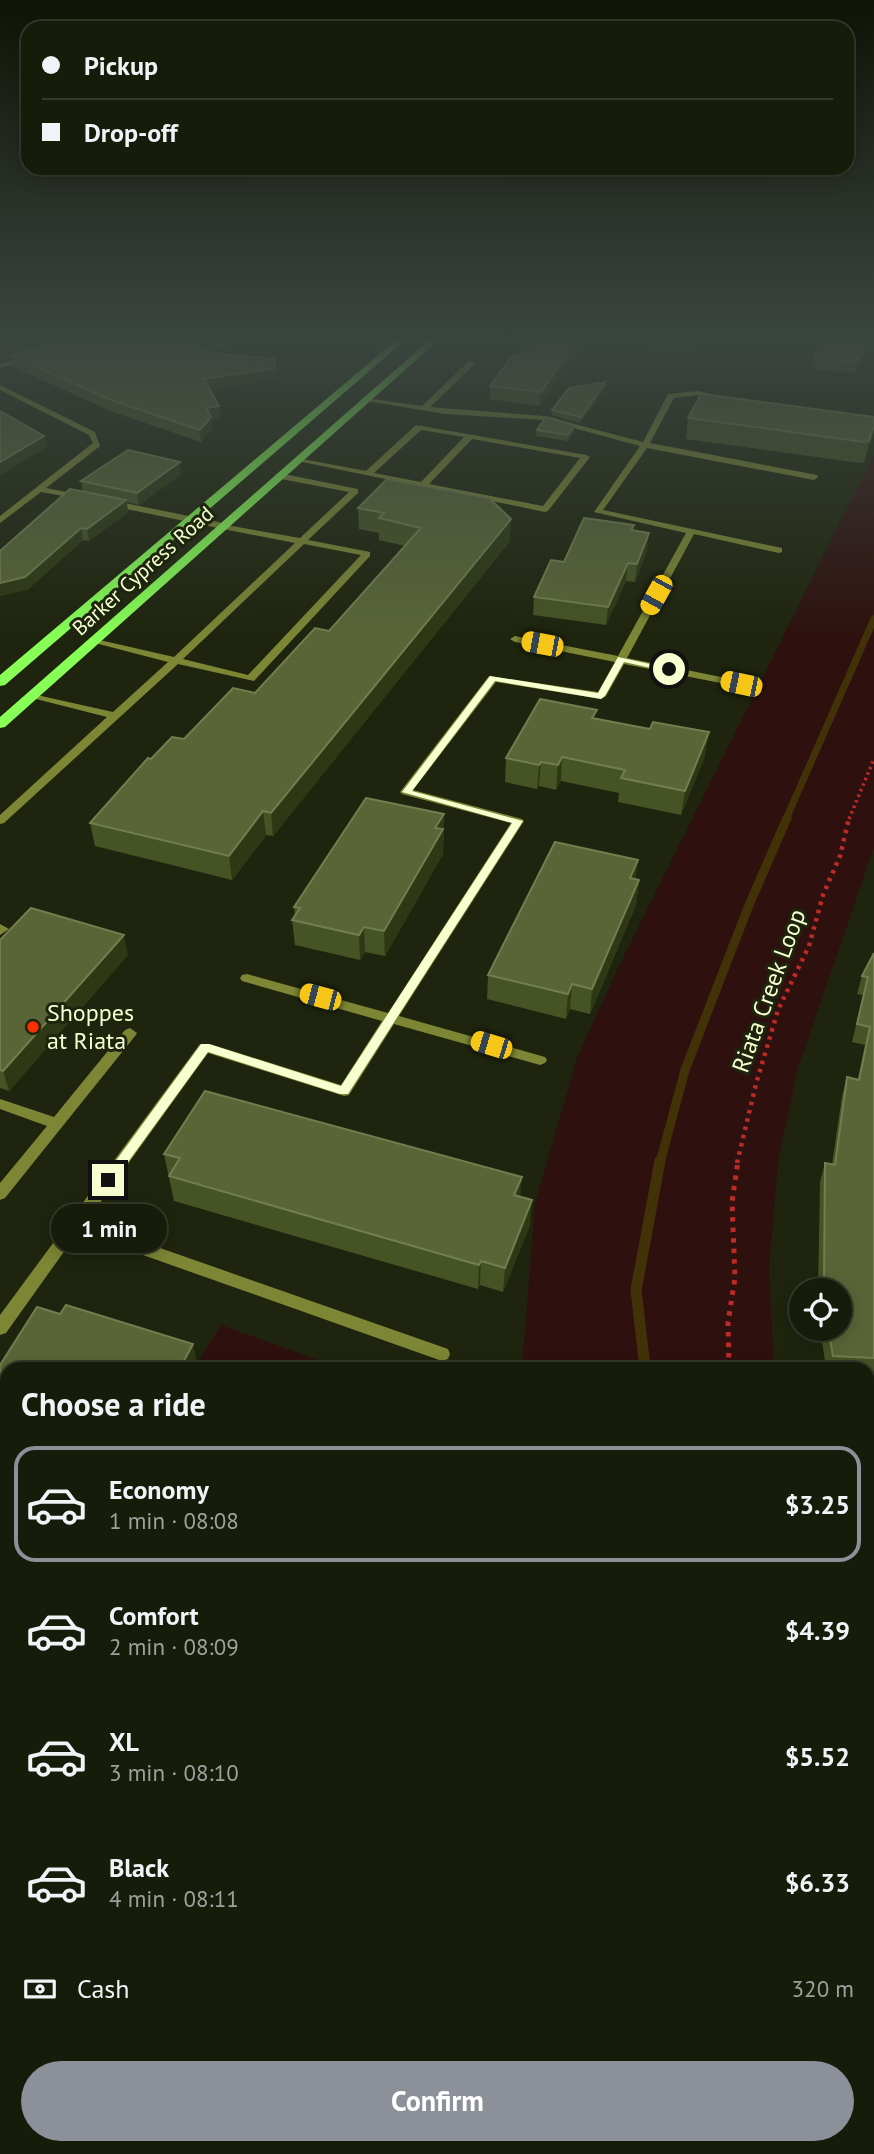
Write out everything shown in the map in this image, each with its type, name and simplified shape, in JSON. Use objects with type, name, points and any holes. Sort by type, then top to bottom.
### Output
[{"type":"main road","name":"Barker Cypress Road","points":[[0,724],[13,688],[190,519],[287,437]]},
{"type":"main road","name":"Barker Cypress Road","points":[[13,688],[95,640],[324,437]]},
{"type":"street","points":[[0,520],[97,444],[93,437]]},
{"type":"street","points":[[368,474],[409,437]]},
{"type":"street","points":[[423,485],[470,437]]},
{"type":"street","points":[[297,460],[545,509],[586,457],[473,437]]},
{"type":"street","points":[[611,437],[645,446],[814,477]]},
{"type":"street","points":[[650,437],[597,512],[779,550]]},
{"type":"street","points":[[0,821],[355,491],[279,476]]},
{"type":"street","points":[[40,489],[367,554],[250,679],[95,640]]},
{"type":"street","points":[[0,1328],[205,1047],[344,1091],[518,821],[406,792],[493,678],[601,696],[691,531]]},
{"type":"street","points":[[515,639],[741,684]]},
{"type":"street","points":[[13,688],[116,716]]},
{"type":"street","points":[[247,978],[540,1060]]},
{"type":"street","points":[[0,1195],[7,1175],[58,1124],[130,1033]]},
{"type":"street","points":[[0,1104],[58,1124]]},
{"type":"street","points":[[75,1225],[442,1354]]},
{"type":"path","name":"Riata Creek Loop","points":[[729,1362],[727,1339],[735,1278],[732,1202],[736,1169],[756,1084],[778,1010],[809,946],[823,895],[840,856],[851,811],[874,759]]},
{"type":"shaded area","points":[[874,454],[874,847],[798,1068],[778,1161],[769,1268],[774,1362],[522,1362],[535,1203],[577,1058],[619,966]]},
{"type":"shaded area","points":[[221,1325],[323,1362],[198,1362]]},
{"type":"building","points":[[0,437],[43,437],[0,462]]},
{"type":"building","points":[[824,437],[870,437],[869,441]]},
{"type":"building","points":[[128,450],[180,462],[137,493],[81,481]]},
{"type":"building","points":[[387,479],[489,498],[511,519],[271,813],[263,811],[229,856],[90,823],[148,758],[151,759],[172,737],[184,739],[233,688],[255,693],[315,628],[329,631],[421,528],[379,518],[384,513],[358,508]]},
{"type":"building","points":[[70,489],[126,500],[87,529],[81,528],[25,577],[0,583],[0,551]]},
{"type":"building","points":[[584,518],[634,525],[631,530],[649,533],[637,564],[628,563],[608,607],[534,597],[551,560],[564,562]]},
{"type":"building","points":[[540,699],[597,710],[592,718],[650,729],[653,722],[709,732],[685,791],[621,778],[625,770],[562,757],[558,765],[541,762],[539,765],[506,758]]},
{"type":"building","points":[[366,798],[444,814],[435,828],[443,829],[384,931],[364,927],[359,935],[292,920],[300,908],[294,907]]},
{"type":"building","points":[[555,842],[638,860],[630,878],[639,880],[592,989],[572,984],[568,994],[488,975]]},
{"type":"building","name":"Shoppes at Riata","points":[[31,908],[124,935],[3,1071],[0,1070],[0,940]]},
{"type":"building","points":[[874,953],[874,1358],[833,1356],[830,1341],[852,1341],[852,1278],[824,1278],[825,1163],[835,1165],[847,1077],[859,1080],[870,1027],[857,1024],[868,977],[862,976]]},
{"type":"building","points":[[205,1091],[522,1177],[514,1195],[532,1200],[505,1268],[481,1261],[479,1265],[169,1176],[180,1158],[164,1154]]},
{"type":"building","points":[[66,1305],[193,1344],[183,1362],[2,1362],[37,1307],[60,1314]]},
{"type":"waterway","points":[[786,819],[874,619]]},
{"type":"waterway","points":[[660,1163],[685,1070],[749,905],[787,818]]},
{"type":"waterway","points":[[644,1362],[636,1290],[660,1161]]},
{"type":"place","name":"Shoppes at Riata","points":[[33,1027]]},
{"type":"route","points":[[108,1180],[205,1047],[344,1091],[518,821],[406,792],[493,678],[601,696],[621,659],[669,669]]}]
